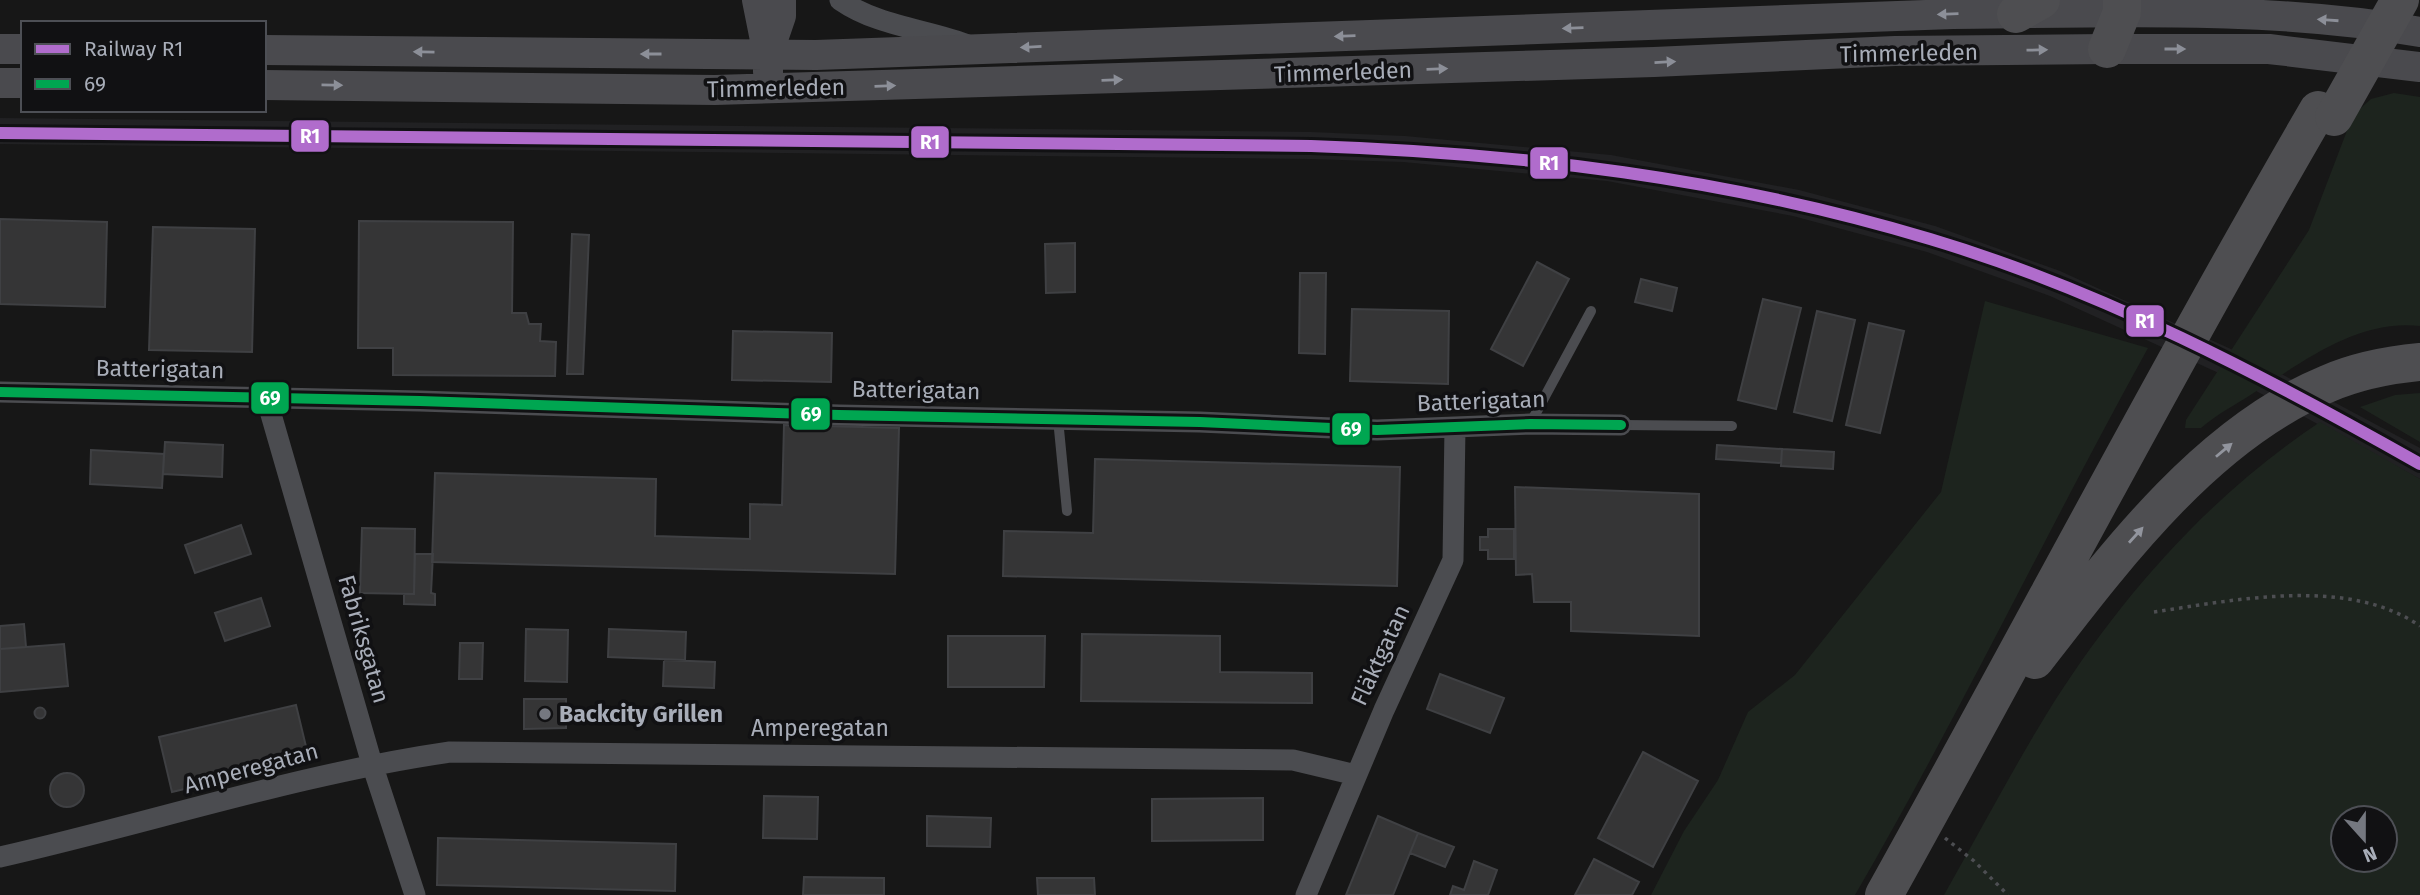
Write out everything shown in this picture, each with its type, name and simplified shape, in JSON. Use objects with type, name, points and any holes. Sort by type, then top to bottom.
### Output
[{"type":"highway","points":[[1884,895],[2326,113],[2383,0]]},
{"type":"highway","points":[[2326,113],[2400,0]]},
{"type":"highway","points":[[2107,49],[2109,6]]},
{"type":"highway","points":[[2032,664],[2101,575],[2166,503],[2225,449],[2304,395],[2350,375],[2420,362]]},
{"type":"highway","points":[[1905,895],[2032,664],[2178,372]]},
{"type":"main road","points":[[705,54],[731,42],[748,24],[755,0]]},
{"type":"main road","points":[[755,0],[768,54],[768,89]]},
{"type":"main road","points":[[768,54],[781,16],[781,0]]},
{"type":"main road","name":"Timmerleden","points":[[266,50],[768,54],[979,50],[2029,7],[2109,6],[2345,21],[2420,32]]},
{"type":"main road","points":[[0,49],[21,49]]},
{"type":"main road","name":"Timmerleden","points":[[266,85],[768,89],[1640,63],[1895,51],[2107,49],[2269,50],[2420,67]]},
{"type":"main road","points":[[0,83],[21,83]]},
{"type":"street","points":[[840,0],[879,21],[941,34],[979,50]]},
{"type":"street","name":"Batterigatan","points":[[0,392],[266,397],[1377,430],[1530,424],[1620,425]]},
{"type":"street","name":"Fabriksgatan","points":[[266,397],[372,764],[415,895]]},
{"type":"street","name":"Fläktgatan","points":[[1306,895],[1356,775],[1453,560],[1455,427]]},
{"type":"street","name":"Amperegatan","points":[[0,857],[125,828],[372,764],[450,752],[1293,761],[1356,775]]},
{"type":"lane","points":[[1530,424],[1591,311]]},
{"type":"lane","points":[[1058,419],[1067,511]]},
{"type":"lane","points":[[1620,425],[1732,426]]},
{"type":"path","points":[[2154,612],[2239,599],[2343,596],[2405,615],[2420,626]]},
{"type":"path","points":[[1939,834],[1974,861],[2008,895]]},
{"type":"shaded area","points":[[2394,93],[2420,97],[2420,326],[2375,329],[2353,336],[2312,356],[2201,428],[2185,428],[2186,420],[2309,230],[2353,115],[2371,99]]},
{"type":"shaded area","points":[[0,118],[1311,132],[1405,136],[1611,155],[1799,190],[1935,226],[2060,271],[2257,361],[2420,448],[2420,479],[2245,385],[2050,296],[1927,252],[1793,216],[1607,181],[1403,162],[1310,159],[0,144]]},
{"type":"shaded area","points":[[1985,301],[2148,348],[1893,828],[1855,895],[1651,895],[1684,831],[1718,780],[1748,712],[1795,675],[1941,492]]},
{"type":"shaded area","points":[[2420,393],[2420,442],[2360,407],[2395,395]]},
{"type":"shaded area","points":[[2320,422],[2420,479],[2420,895],[1944,895],[2007,782],[2073,673],[2134,592],[2167,554],[2240,483]]},
{"type":"building","points":[[0,219],[107,222],[105,307],[0,304]]},
{"type":"building","points":[[359,221],[513,222],[512,313],[526,313],[529,324],[541,324],[540,341],[556,342],[555,376],[393,375],[393,348],[358,348]]},
{"type":"building","points":[[153,227],[255,229],[252,352],[149,350]]},
{"type":"building","points":[[572,234],[589,235],[583,374],[567,374]]},
{"type":"building","points":[[1075,243],[1075,292],[1046,293],[1045,244]]},
{"type":"building","points":[[1537,262],[1569,279],[1523,366],[1491,349]]},
{"type":"building","points":[[1300,273],[1326,273],[1325,354],[1299,353]]},
{"type":"building","points":[[1641,279],[1677,288],[1672,311],[1635,302]]},
{"type":"building","points":[[1763,299],[1801,308],[1776,409],[1738,400]]},
{"type":"building","points":[[1352,309],[1449,311],[1448,384],[1350,381]]},
{"type":"building","points":[[1817,311],[1855,320],[1832,421],[1794,412]]},
{"type":"building","points":[[1869,323],[1904,331],[1880,433],[1846,425]]},
{"type":"building","points":[[733,331],[832,333],[831,382],[732,380]]},
{"type":"building","points":[[784,425],[899,428],[895,574],[432,562],[435,473],[656,479],[655,536],[750,539],[750,504],[782,505]]},
{"type":"building","points":[[165,442],[223,445],[222,477],[163,474]]},
{"type":"building","points":[[1717,445],[1782,449],[1781,463],[1716,459]]},
{"type":"building","points":[[1782,449],[1834,452],[1833,469],[1781,466]]},
{"type":"building","points":[[91,450],[164,454],[162,488],[90,484]]},
{"type":"building","points":[[1095,459],[1400,467],[1397,586],[1003,576],[1004,531],[1093,533]]},
{"type":"building","points":[[1515,487],[1699,494],[1699,636],[1571,631],[1571,602],[1534,602],[1532,574],[1516,575]]},
{"type":"building","points":[[241,525],[251,554],[195,573],[185,545]]},
{"type":"building","points":[[362,528],[415,529],[414,594],[360,593]]},
{"type":"building","points":[[1488,529],[1514,529],[1514,559],[1488,559],[1488,550],[1480,550],[1480,537],[1488,537]]},
{"type":"building","points":[[415,554],[433,554],[431,593],[435,594],[435,605],[404,604],[404,594],[414,594]]},
{"type":"building","points":[[261,598],[270,626],[225,641],[215,613]]},
{"type":"building","points":[[24,624],[26,647],[0,649],[0,626]]},
{"type":"building","points":[[526,629],[568,630],[567,682],[525,681]]},
{"type":"building","points":[[609,629],[686,632],[685,660],[608,657]]},
{"type":"building","points":[[1082,634],[1220,636],[1220,672],[1312,673],[1312,703],[1081,701]]},
{"type":"building","points":[[948,636],[1045,636],[1044,687],[948,687]]},
{"type":"building","points":[[460,643],[483,643],[482,679],[459,679]]},
{"type":"building","points":[[64,644],[68,686],[0,692],[0,649]]},
{"type":"building","points":[[664,660],[715,662],[714,688],[663,686]]},
{"type":"building","points":[[1440,674],[1504,698],[1490,733],[1427,709]]},
{"type":"building","name":"Backcity Grillen","points":[[524,699],[566,699],[566,728],[524,729]]},
{"type":"building","points":[[296,705],[309,759],[172,792],[159,737]]},
{"type":"building","points":[[40,708],[44,709],[44,717],[40,718],[36,717],[35,713],[36,709]]},
{"type":"building","points":[[1643,752],[1698,781],[1653,867],[1598,838]]},
{"type":"building","points":[[67,773],[79,778],[84,790],[79,802],[67,807],[55,802],[50,790],[55,778]]},
{"type":"building","points":[[764,796],[818,797],[817,839],[763,838]]},
{"type":"building","points":[[1263,798],[1263,840],[1152,841],[1152,799]]},
{"type":"building","points":[[927,816],[991,818],[990,847],[927,846]]},
{"type":"building","points":[[1378,816],[1418,833],[1393,895],[1346,895]]},
{"type":"building","points":[[1418,833],[1454,847],[1445,867],[1410,853]]},
{"type":"building","points":[[438,838],[676,844],[675,891],[437,885]]},
{"type":"building","points":[[1594,859],[1639,882],[1632,895],[1575,895]]},
{"type":"building","points":[[1474,861],[1497,870],[1488,895],[1450,895],[1453,886],[1464,890]]},
{"type":"building","points":[[804,877],[884,878],[884,895],[803,895]]},
{"type":"building","points":[[1037,878],[1094,878],[1095,895],[1038,895]]},
{"type":"rail line","name":"R1","points":[[0,133],[1311,146],[1468,155],[1624,172],[1778,200],[1854,218],[1930,239],[2057,283],[2119,309],[2242,368],[2420,464]]},
{"type":"transit line","name":"69","points":[[0,392],[1200,422],[1377,430],[1530,424],[1621,425]]},
{"type":"place","name":"Backcity Grillen","points":[[545,714]]}]
